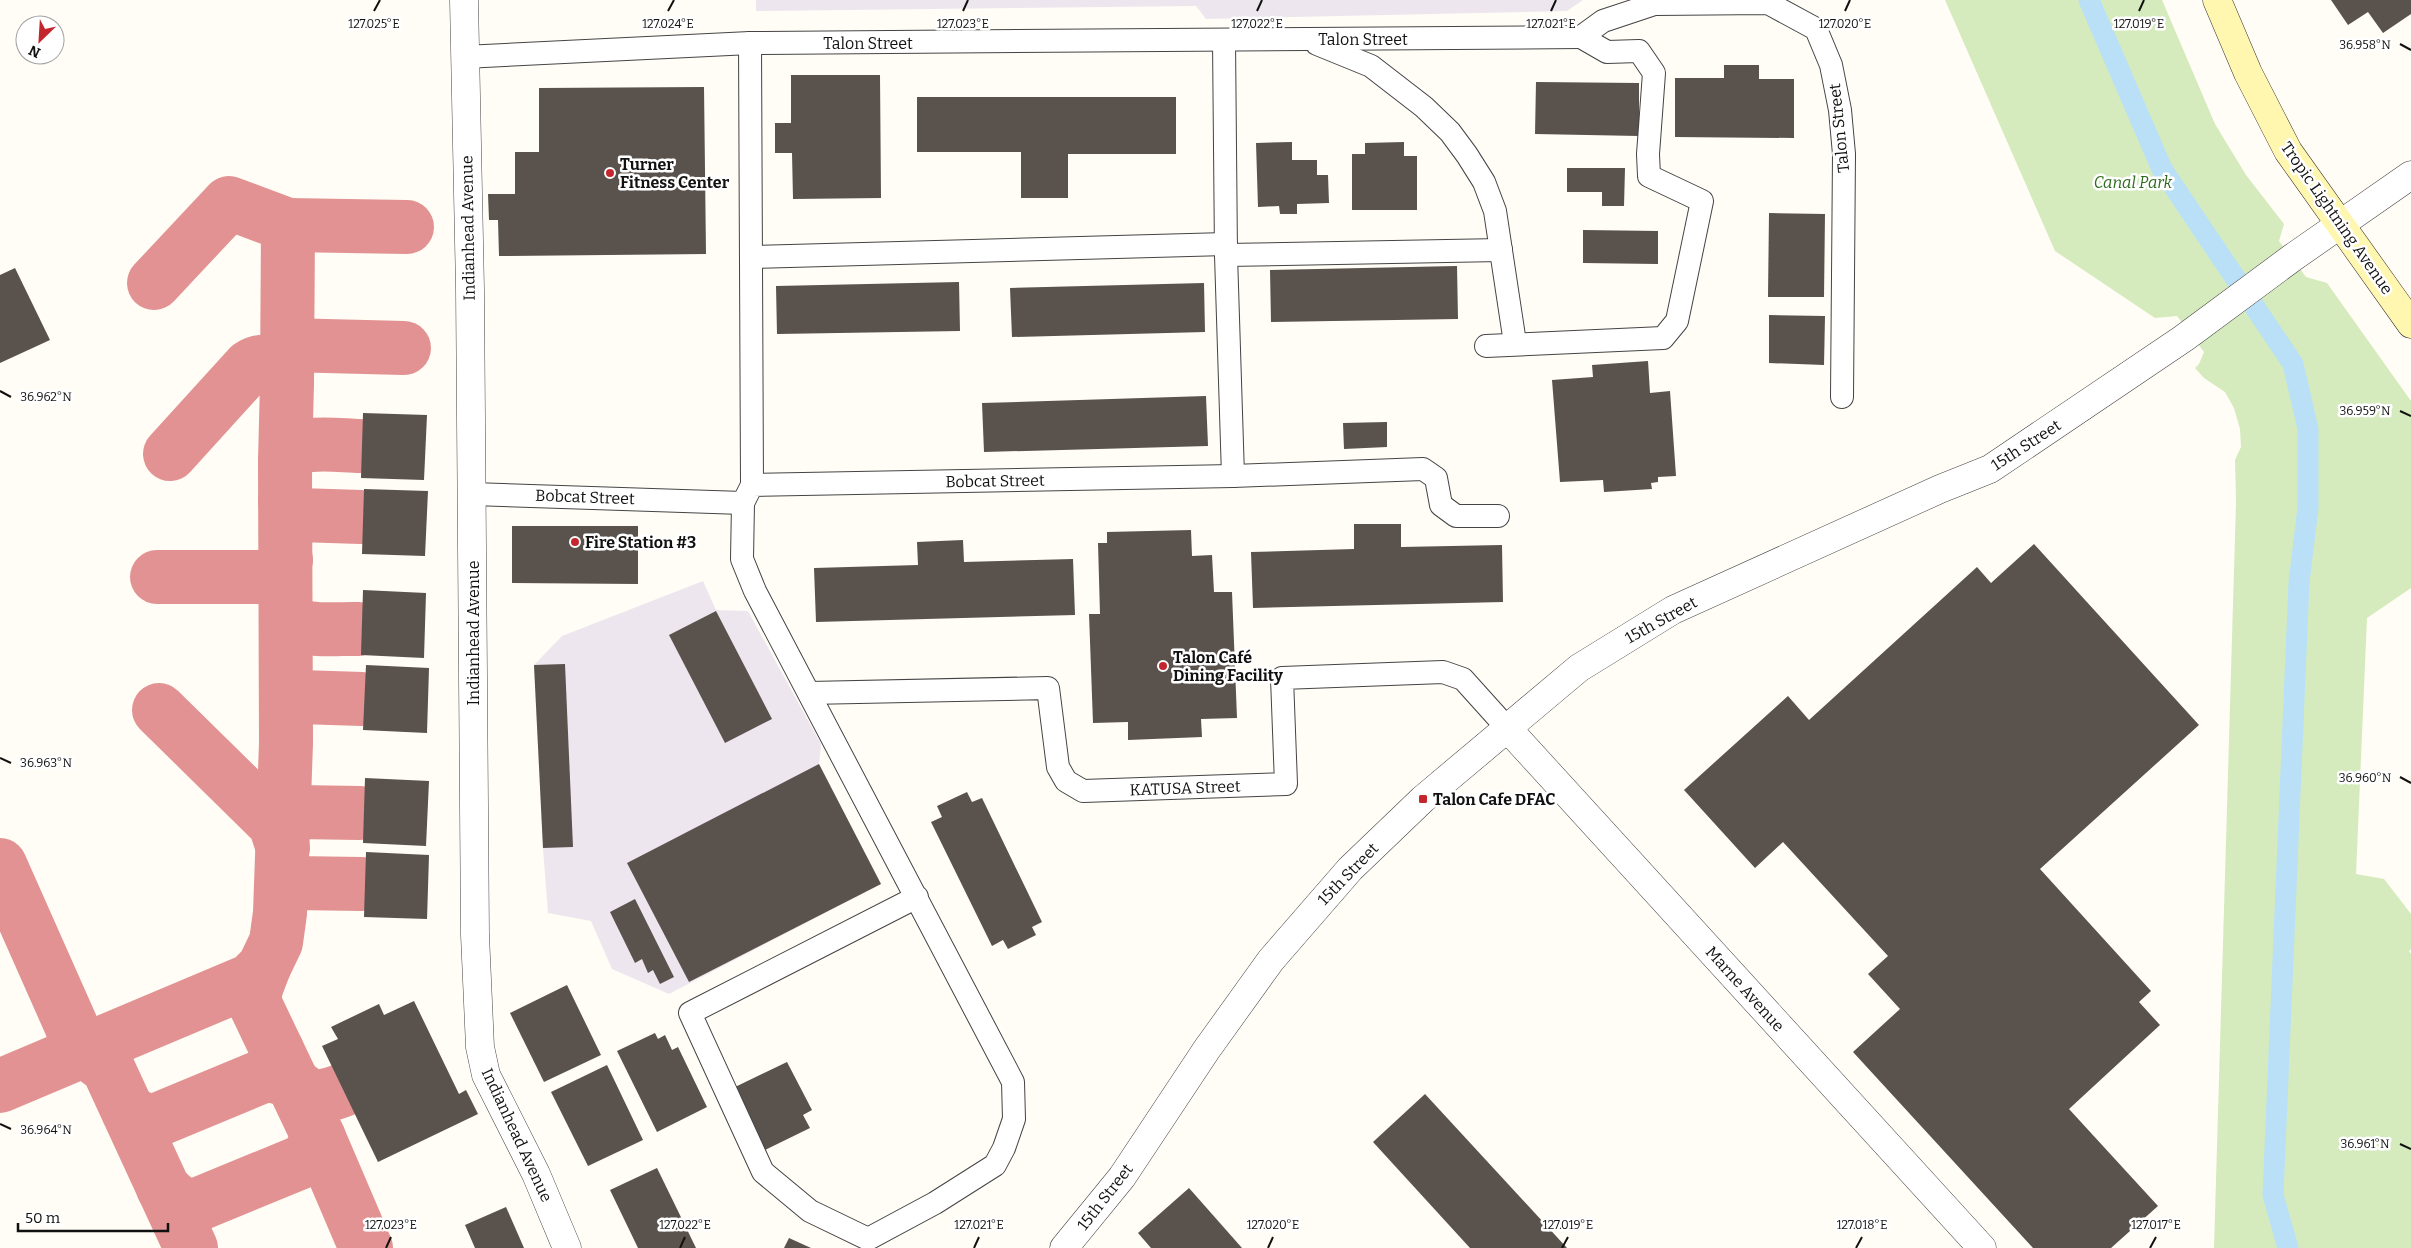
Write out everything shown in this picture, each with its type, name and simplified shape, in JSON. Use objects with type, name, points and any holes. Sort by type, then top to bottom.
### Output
[{"type":"main road","name":"Tropic Lightning Avenue","points":[[2217,0],[2248,72],[2288,151],[2411,324]]},
{"type":"street","name":"Indianhead Avenue","points":[[464,0],[472,494],[475,935],[480,1047],[486,1075],[536,1174],[567,1248]]},
{"type":"street","name":"Talon Street","points":[[464,57],[750,43],[1581,37],[1602,21],[1654,4],[1768,3],[1816,29],[1831,65],[1840,110],[1844,154],[1842,397]]},
{"type":"street","points":[[1486,346],[1516,343],[1663,338],[1677,321],[1702,201],[1649,176],[1648,154],[1654,73],[1639,51],[1607,52],[1581,37]]},
{"type":"street","points":[[1307,39],[1371,66],[1424,107],[1450,132],[1484,182],[1495,211],[1516,343]]},
{"type":"street","points":[[1224,40],[1226,249],[1233,476]]},
{"type":"street","points":[[750,43],[752,257],[747,494],[742,559],[755,591],[809,693],[1014,1082],[1014,1119],[1004,1148],[995,1165],[935,1204],[868,1239],[810,1211],[763,1172],[690,1013],[917,898]]},
{"type":"street","name":"15th Street","points":[[1064,1248],[1122,1177],[1207,1050],[1271,960],[1350,869],[1423,799],[1579,668],[1672,610],[1940,489],[1990,469],[2041,437],[2190,333],[2292,258],[2411,175]]},
{"type":"street","points":[[752,257],[1226,249],[1501,250]]},
{"type":"street","name":"Bobcat Street","points":[[472,494],[747,494],[1423,469],[1436,478],[1441,505],[1456,516],[1498,516]]},
{"type":"street","name":"KATUSA Street","points":[[809,693],[1048,688],[1058,767],[1066,781],[1083,791],[1286,784],[1282,678],[1443,672],[1463,679],[1508,729]]},
{"type":"street","name":"Marne Avenue","points":[[1508,729],[1982,1248]]},
{"type":"shaded area","points":[[756,0],[1583,0],[1567,11],[1206,19],[1196,6],[756,11]]},
{"type":"shaded area","points":[[703,581],[716,610],[748,611],[821,744],[819,764],[881,884],[669,994],[612,969],[591,921],[548,913],[534,665],[562,636]]},
{"type":"green space","name":"Canal Park","points":[[1945,0],[2162,0],[2215,124],[2246,175],[2284,224],[2279,241],[2306,277],[2327,283],[2411,401],[2411,588],[2367,618],[2356,874],[2384,879],[2411,914],[2411,949],[2409,951],[2411,954],[2411,1248],[2214,1248],[2236,502],[2235,460],[2241,447],[2240,429],[2234,408],[2225,392],[2204,378],[2195,368],[2199,364],[2204,352],[2177,316],[2155,318],[2055,251]]},
{"type":"building","points":[[2331,0],[2411,0],[2411,14],[2383,33],[2368,12],[2348,25]]},
{"type":"building","points":[[1724,65],[1759,65],[1759,79],[1794,79],[1794,138],[1675,137],[1675,78],[1724,78]]},
{"type":"building","points":[[791,75],[880,75],[881,198],[793,199],[792,153],[775,153],[775,123],[791,123]]},
{"type":"building","points":[[1536,82],[1639,83],[1639,136],[1535,134]]},
{"type":"building","name":"Turner Fitness Center","points":[[704,87],[706,254],[499,256],[498,220],[489,220],[488,194],[515,194],[515,152],[539,152],[539,88]]},
{"type":"building","points":[[917,97],[1176,97],[1176,154],[1068,154],[1068,198],[1021,198],[1021,152],[917,152]]},
{"type":"building","points":[[1292,142],[1292,160],[1317,160],[1317,175],[1328,175],[1329,203],[1297,204],[1297,214],[1280,214],[1279,206],[1258,207],[1256,143]]},
{"type":"building","points":[[1404,142],[1404,156],[1417,156],[1417,210],[1352,210],[1352,154],[1365,154],[1365,143]]},
{"type":"building","points":[[1567,168],[1625,168],[1624,206],[1602,206],[1602,192],[1567,192]]},
{"type":"building","points":[[1769,213],[1825,214],[1824,297],[1768,297]]},
{"type":"building","points":[[1583,230],[1658,231],[1658,264],[1583,263]]},
{"type":"building","points":[[1457,266],[1458,319],[1271,322],[1270,270]]},
{"type":"building","points":[[15,268],[50,340],[0,363],[0,275]]},
{"type":"building","points":[[959,282],[960,331],[777,334],[776,286]]},
{"type":"building","points":[[1204,283],[1205,332],[1012,337],[1010,288]]},
{"type":"building","points":[[1769,315],[1825,316],[1824,365],[1769,363]]},
{"type":"building","points":[[1648,361],[1650,393],[1670,391],[1676,476],[1658,477],[1658,482],[1651,483],[1652,489],[1604,492],[1603,480],[1560,482],[1552,380],[1593,377],[1592,365]]},
{"type":"building","points":[[1206,396],[1208,446],[984,452],[982,403]]},
{"type":"building","points":[[363,413],[427,415],[424,480],[361,478]]},
{"type":"building","points":[[1387,422],[1387,447],[1344,449],[1343,423]]},
{"type":"building","points":[[364,489],[428,491],[425,556],[362,554]]},
{"type":"building","points":[[1354,524],[1401,524],[1401,547],[1502,545],[1503,602],[1253,608],[1251,552],[1354,549]]},
{"type":"building","name":"Fire Station #3","points":[[512,526],[638,526],[638,584],[512,583]]},
{"type":"building","name":"Talon Café Dining Facility","points":[[1191,530],[1192,556],[1212,555],[1214,592],[1232,592],[1237,718],[1201,719],[1202,737],[1128,740],[1128,722],[1093,723],[1089,614],[1100,614],[1098,543],[1107,543],[1107,532]]},
{"type":"building","points":[[963,540],[964,562],[1073,559],[1075,615],[816,622],[814,568],[918,565],[917,542]]},
{"type":"building","points":[[2034,544],[2199,725],[2040,869],[2151,991],[2139,1002],[2160,1025],[2069,1109],[2158,1206],[2111,1248],[2033,1248],[1853,1052],[1900,1009],[1868,974],[1888,956],[1783,842],[1755,868],[1684,790],[1788,696],[1809,720],[1977,567],[1991,583]]},
{"type":"building","points":[[363,590],[426,593],[424,658],[361,655]]},
{"type":"building","points":[[716,611],[772,719],[725,743],[669,635]]},
{"type":"building","points":[[565,664],[573,847],[543,848],[534,665]]},
{"type":"building","points":[[366,665],[429,668],[427,733],[363,730]]},
{"type":"building","points":[[819,764],[881,884],[689,982],[627,863]]},
{"type":"building","points":[[365,778],[429,781],[426,846],[363,843]]},
{"type":"building","points":[[967,792],[972,802],[982,798],[1042,922],[1032,927],[1036,935],[1008,949],[1003,940],[992,946],[931,822],[942,817],[937,806]]},
{"type":"building","points":[[366,852],[429,855],[427,919],[364,917]]},
{"type":"building","points":[[635,899],[674,977],[660,984],[653,970],[648,973],[642,959],[635,963],[610,912]]},
{"type":"building","points":[[567,985],[601,1055],[544,1082],[510,1013]]},
{"type":"building","points":[[414,1001],[459,1094],[466,1090],[478,1114],[378,1162],[322,1046],[338,1039],[331,1027],[379,1004],[384,1015]]},
{"type":"building","points":[[655,1033],[658,1039],[665,1035],[672,1050],[678,1047],[707,1107],[657,1132],[617,1051]]},
{"type":"building","points":[[787,1062],[812,1110],[803,1115],[810,1128],[765,1150],[733,1088]]},
{"type":"building","points":[[607,1065],[643,1140],[588,1166],[551,1092]]},
{"type":"building","points":[[1425,1094],[1567,1248],[1470,1248],[1373,1142]]},
{"type":"building","points":[[657,1168],[696,1248],[638,1248],[610,1190]]},
{"type":"building","points":[[1189,1188],[1242,1248],[1151,1248],[1138,1233]]},
{"type":"building","points":[[506,1207],[524,1248],[475,1248],[465,1225]]},
{"type":"building","points":[[789,1238],[811,1248],[784,1248]]},
{"type":"waterway","points":[[2089,0],[2162,169],[2293,364],[2308,429],[2308,508],[2299,582],[2273,1195],[2288,1248]]},
{"type":"taxiway","points":[[154,283],[229,203],[288,225],[287,383]]},
{"type":"taxiway","points":[[288,225],[407,227]]},
{"type":"taxiway","points":[[287,345],[404,348]]},
{"type":"taxiway","points":[[0,1086],[251,980],[264,967],[276,942],[280,913],[286,743],[285,461],[287,383],[281,371],[268,362],[256,363],[250,366],[170,454]]},
{"type":"taxiway","points":[[285,461],[290,453],[307,446],[318,444],[360,446]]},
{"type":"taxiway","points":[[285,501],[289,509],[299,515],[361,517]]},
{"type":"taxiway","points":[[157,577],[270,577],[278,574],[286,560]]},
{"type":"taxiway","points":[[286,615],[291,621],[308,628],[358,629]]},
{"type":"taxiway","points":[[286,711],[290,704],[300,697],[362,699]]},
{"type":"taxiway","points":[[159,710],[275,824],[283,848]]},
{"type":"taxiway","points":[[283,826],[297,812],[360,813]]},
{"type":"taxiway","points":[[0,865],[71,1025],[80,1052]]},
{"type":"taxiway","points":[[281,896],[294,883],[362,884]]},
{"type":"taxiway","points":[[264,967],[255,991],[255,1004],[319,1138],[366,1248]]},
{"type":"taxiway","points":[[128,1111],[144,1120],[157,1120],[263,1076],[274,1066],[277,1050]]},
{"type":"taxiway","points":[[80,1052],[91,1055],[108,1068],[191,1248]]},
{"type":"taxiway","points":[[272,1076],[284,1079],[310,1095],[328,1095],[343,1090]]},
{"type":"taxiway","points":[[163,1188],[179,1202],[193,1205],[199,1204],[306,1160],[319,1138]]},
{"type":"place","name":"Turner Fitness Center","points":[[610,173]]},
{"type":"place","name":"Fire Station #3","points":[[575,542]]},
{"type":"place","name":"Talon Café Dining Facility","points":[[1163,666]]},
{"type":"place","name":"Talon Cafe DFAC","points":[[1423,799]]}]
